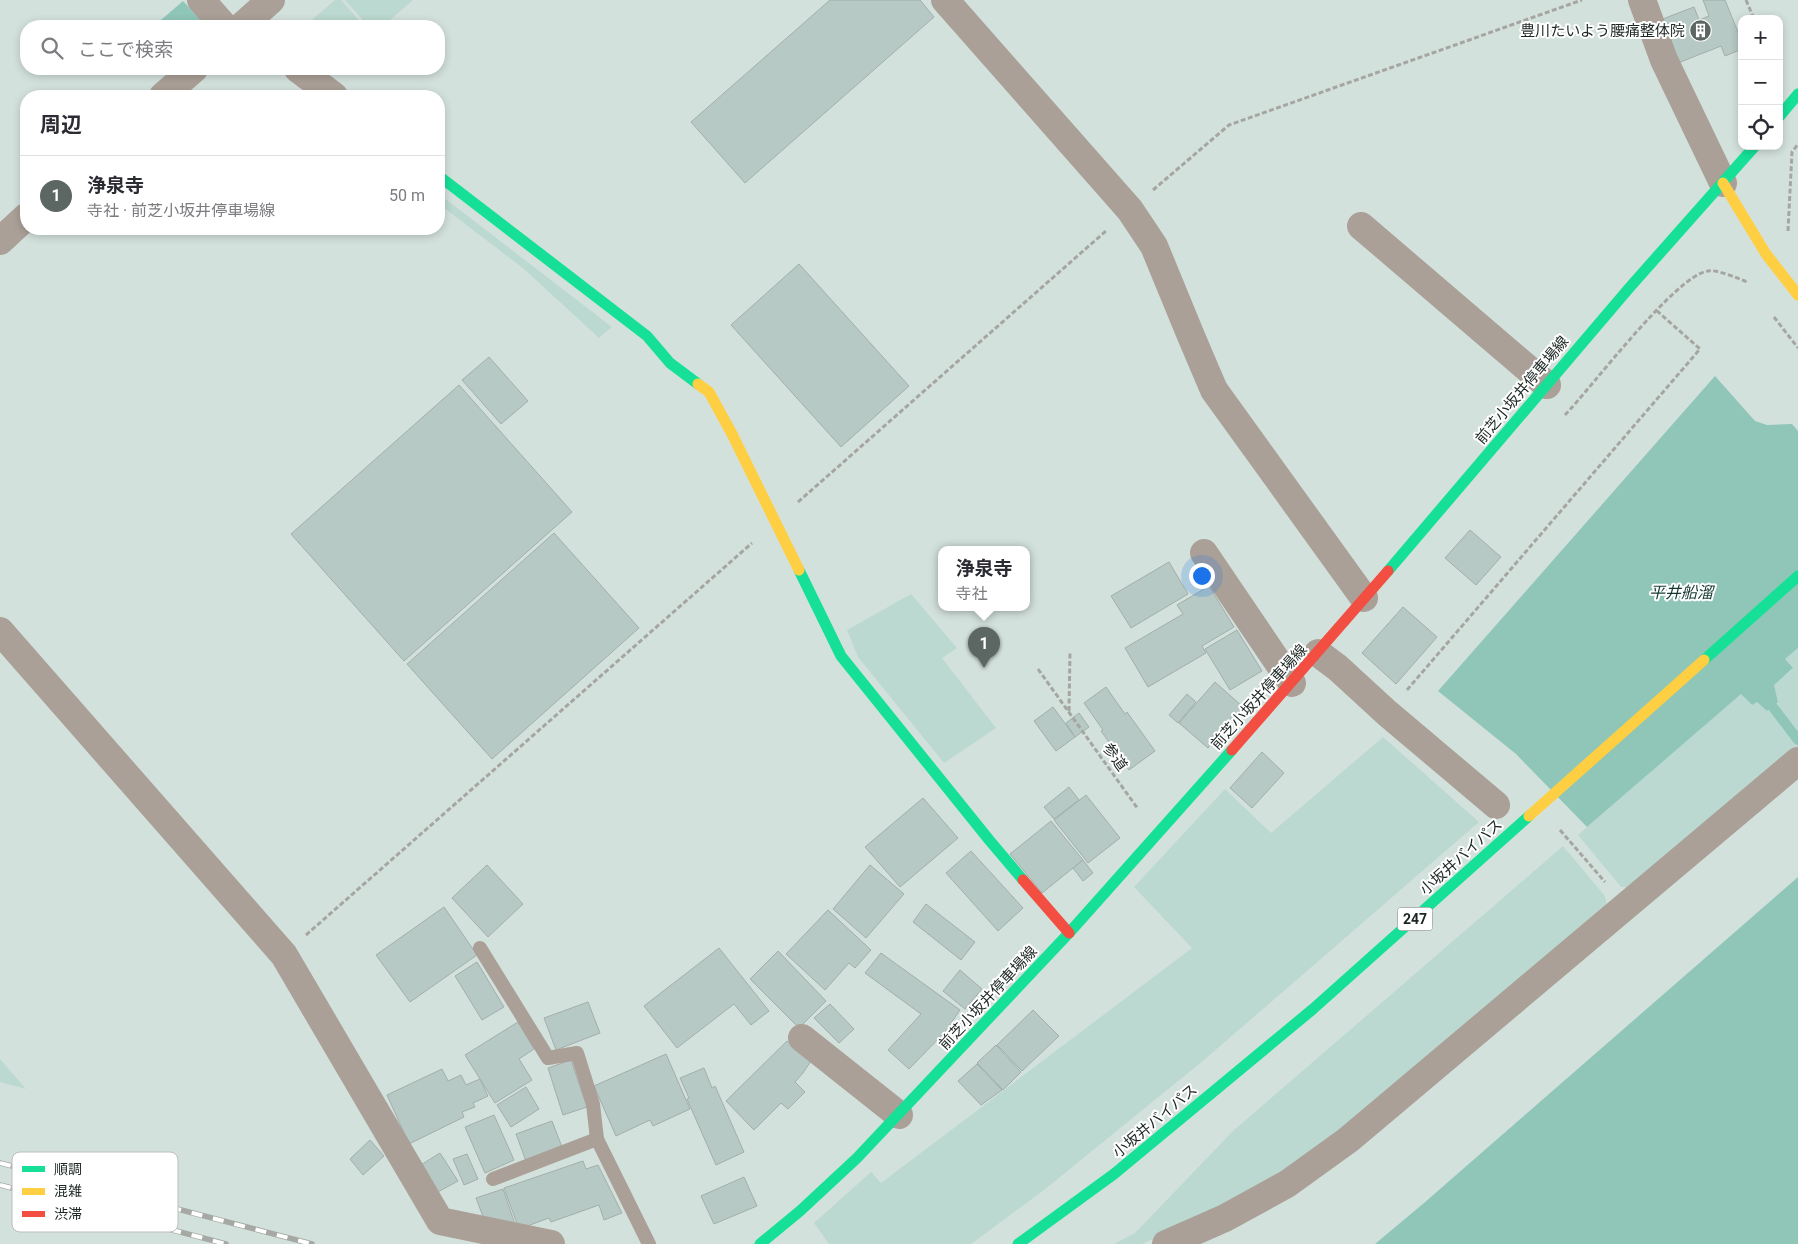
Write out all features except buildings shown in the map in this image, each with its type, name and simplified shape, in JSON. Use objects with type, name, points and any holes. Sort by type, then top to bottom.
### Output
[{"type":"main road","points":[[1783,112],[1798,94]]},
{"type":"main road","name":"前芝小坂井停車場線","points":[[760,1244],[800,1211],[857,1158],[1069,933],[1292,683],[1630,287],[1752,150]]},
{"type":"main road","points":[[445,181],[647,336],[670,363],[709,392],[732,434],[841,656],[990,841],[1069,933]]},
{"type":"main road","points":[[1723,183],[1766,254],[1798,295]]},
{"type":"main road","name":"小坂井バイパス","points":[[1018,1244],[1114,1174],[1313,1009],[1798,576]]},
{"type":"street","points":[[201,0],[219,20]]},
{"type":"street","points":[[249,20],[271,0]]},
{"type":"street","points":[[945,0],[1130,210],[1154,246],[1214,390],[1364,598]]},
{"type":"street","points":[[1642,0],[1664,60],[1723,183]]},
{"type":"street","points":[[170,90],[187,75]]},
{"type":"street","points":[[306,75],[326,90]]},
{"type":"street","points":[[0,241],[20,223]]},
{"type":"street","points":[[1361,226],[1547,385]]},
{"type":"street","points":[[1204,553],[1292,683]]},
{"type":"street","points":[[0,631],[284,955],[440,1221],[551,1244]]},
{"type":"street","points":[[1318,653],[1338,668],[1387,713],[1496,805]]},
{"type":"street","points":[[1166,1244],[1225,1218],[1287,1184],[1348,1140],[1798,761]]},
{"type":"street","points":[[802,1038],[899,1114]]},
{"type":"lane","points":[[480,948],[548,1058],[577,1053],[593,1104],[598,1139],[649,1244]]},
{"type":"lane","points":[[493,1179],[598,1139]]},
{"type":"path","points":[[284,955],[1229,125],[1582,0]]},
{"type":"path","points":[[1746,0],[1752,15]]},
{"type":"path","points":[[1788,238],[1792,152],[1798,144]]},
{"type":"path","points":[[1559,420],[1656,310],[1690,278],[1709,270],[1745,281],[1751,288]]},
{"type":"path","points":[[1387,713],[1700,349],[1630,287]]},
{"type":"path","points":[[1769,311],[1798,348]]},
{"type":"path","points":[[1068,711],[1070,652]]},
{"type":"path","name":"参道","points":[[1038,669],[1144,816]]},
{"type":"path","points":[[1557,826],[1626,906]]},
{"type":"shaded area","points":[[335,0],[341,0],[359,20],[312,20]]},
{"type":"shaded area","points":[[345,0],[413,0],[390,20],[363,20]]},
{"type":"shaded area","points":[[445,199],[612,327],[599,338],[524,269],[445,209]]},
{"type":"shaded area","points":[[911,594],[957,648],[942,658],[996,728],[944,763],[858,657],[847,630]]},
{"type":"shaded area","points":[[1798,648],[1798,751],[1631,888],[1621,887],[1578,835],[1741,693],[1751,705],[1757,702],[1767,711],[1778,702],[1774,685],[1793,669],[1785,659]]},
{"type":"shaded area","points":[[1383,737],[1479,822],[1204,1060],[1044,1190],[971,1244],[829,1244],[814,1223],[871,1172],[881,1183],[1192,948],[1134,887],[1225,789],[1271,833]]},
{"type":"shaded area","points":[[1563,846],[1605,896],[1607,907],[1348,1126],[1287,1170],[1221,1207],[1142,1244],[1114,1244],[1135,1233],[1233,1131]]},
{"type":"shaded area","points":[[0,1059],[26,1089],[0,1082]]},
{"type":"water","points":[[183,1],[200,20],[161,20]]},
{"type":"water","name":"平井船溜","points":[[1715,376],[1755,421],[1767,425],[1792,424],[1798,431],[1798,648],[1785,659],[1793,668],[1774,685],[1778,702],[1767,711],[1757,702],[1752,705],[1741,694],[1587,827],[1516,754],[1438,691]]},
{"type":"water","points":[[1798,877],[1798,1244],[1375,1244],[1424,1203]]},
{"type":"waterway","points":[[1772,706],[1798,740]]},
{"type":"railway","points":[[0,1163],[12,1166]]},
{"type":"railway","points":[[0,1185],[12,1188]]},
{"type":"railway","points":[[178,1209],[312,1244]]},
{"type":"railway","points":[[178,1231],[226,1244]]},
{"type":"traffic: fast","points":[[1783,112],[1798,94]]},
{"type":"traffic: fast","points":[[1388,571],[1630,287],[1751,150]]},
{"type":"traffic: fast","points":[[445,181],[647,336],[670,363],[698,384]]},
{"type":"traffic: fast","points":[[799,570],[841,656],[1023,880]]},
{"type":"traffic: fast","points":[[1704,660],[1798,576]]},
{"type":"traffic: fast","points":[[760,1244],[800,1211],[857,1158],[1069,933],[1232,750]]},
{"type":"traffic: fast","points":[[1018,1244],[1114,1174],[1313,1009],[1529,816]]},
{"type":"traffic: slow","points":[[1723,183],[1766,254],[1798,295]]},
{"type":"traffic: slow","points":[[698,384],[709,392],[732,434],[799,570]]},
{"type":"traffic: slow","points":[[1529,816],[1704,660]]},
{"type":"traffic: jam","points":[[1232,750],[1388,571]]},
{"type":"traffic: jam","points":[[1023,880],[1069,933]]},
{"type":"place","name":"豊川たいよう腰痛整体院","points":[[1701,31]]},
{"type":"place","name":"浄泉寺","points":[[984,668]]}]
